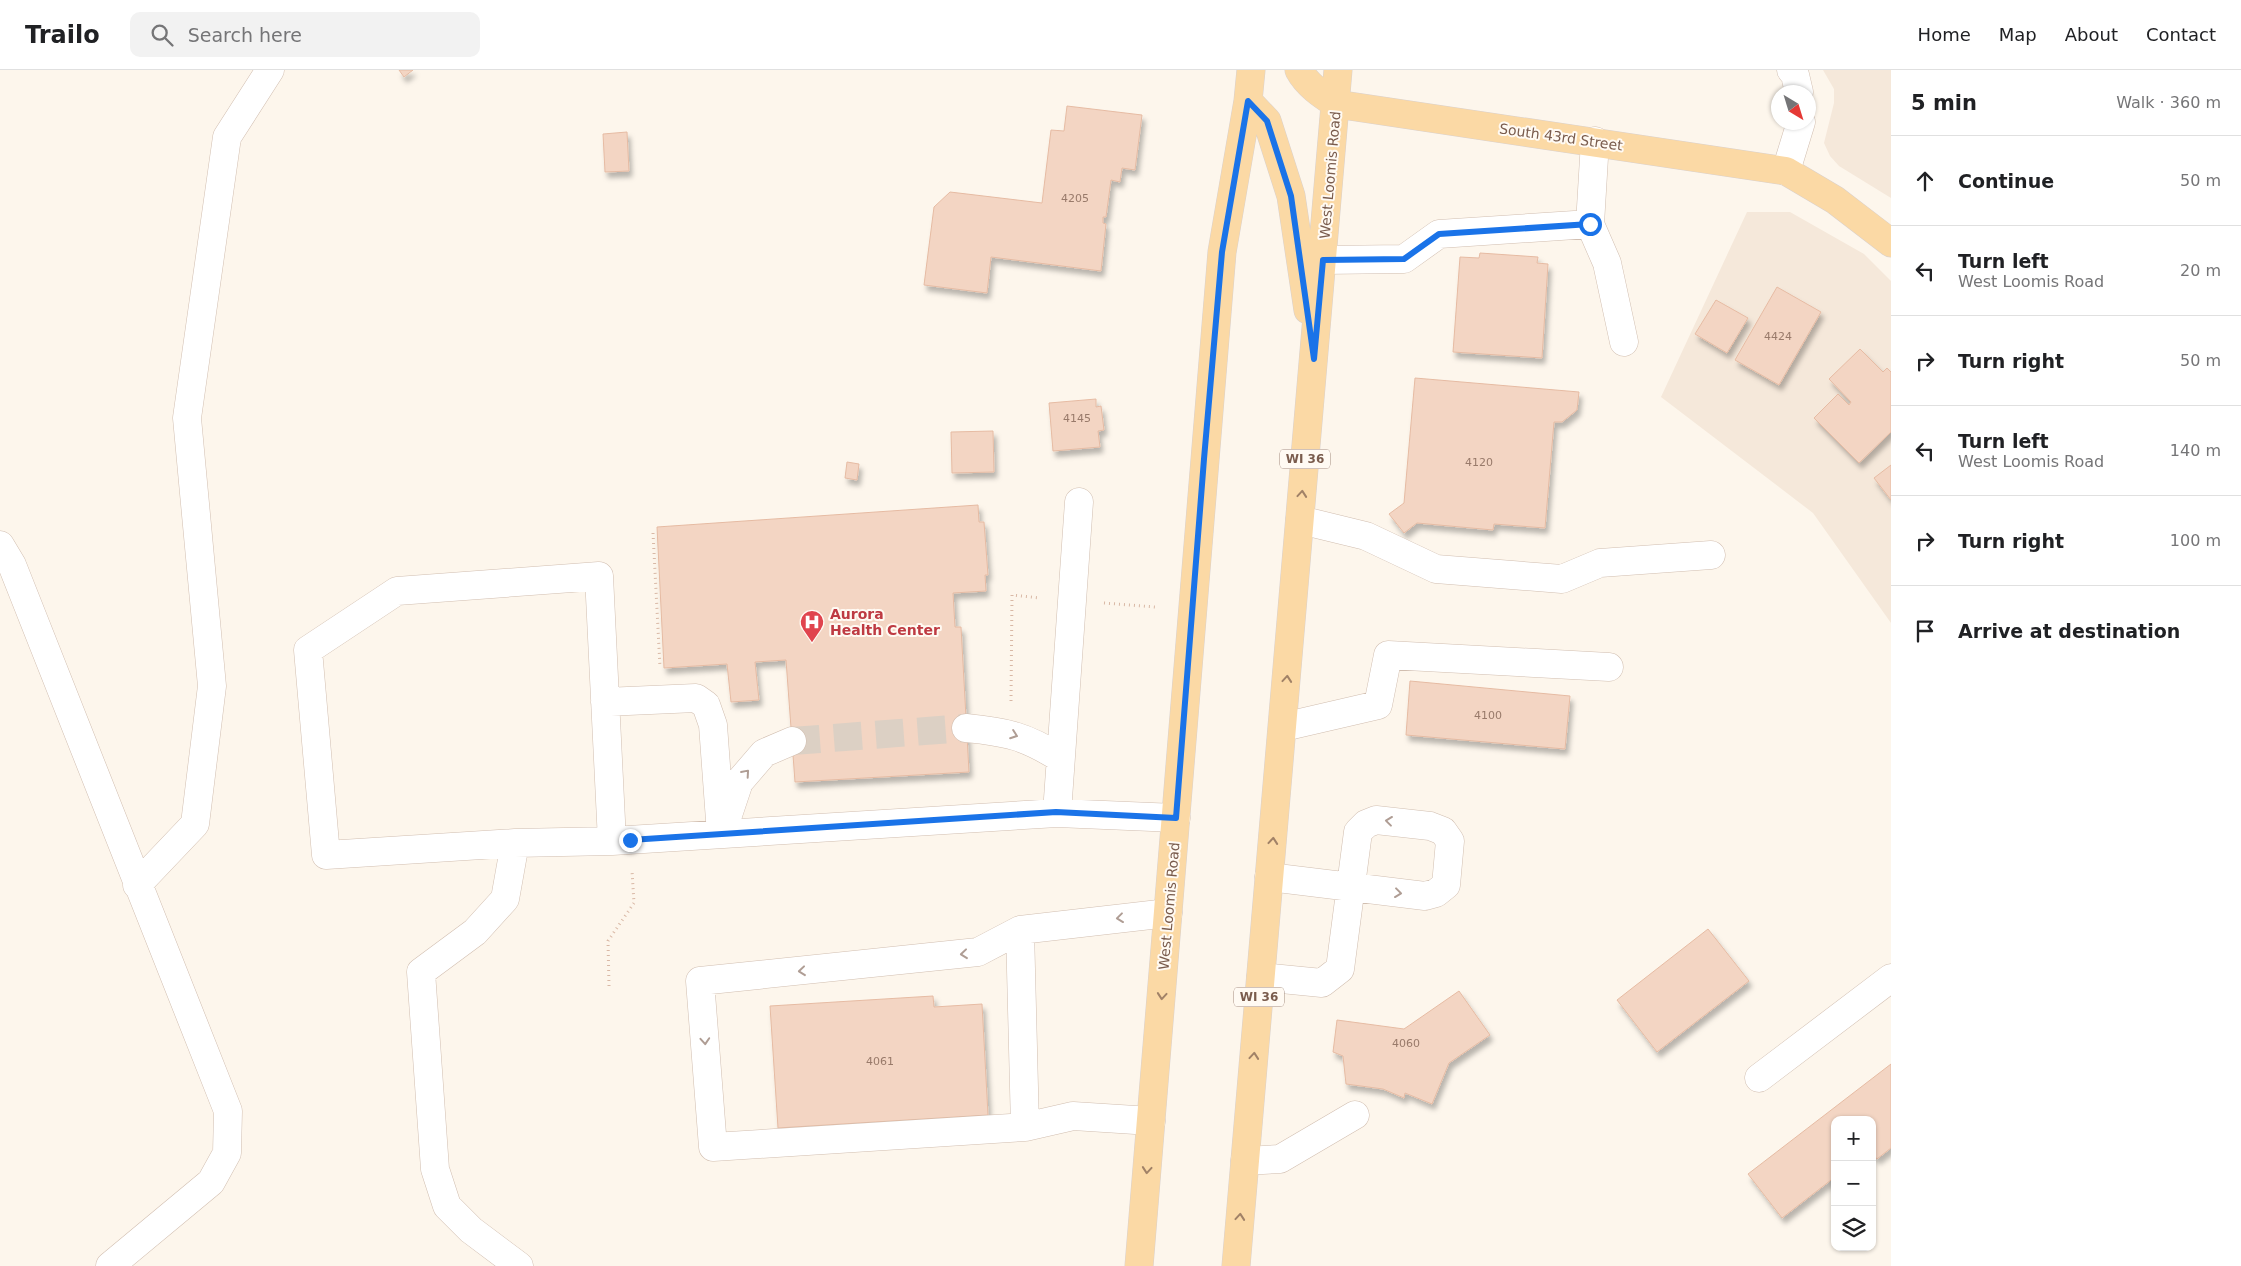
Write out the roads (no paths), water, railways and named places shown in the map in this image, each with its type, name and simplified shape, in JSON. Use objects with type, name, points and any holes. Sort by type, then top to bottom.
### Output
[{"type":"main road","name":"West Loomis Road","points":[[1139,1266],[1222,252],[1248,101],[1251,70]]},
{"type":"main road","points":[[1299,70],[1303,77],[1318,92],[1336,104]]},
{"type":"main road","name":"West Loomis Road","points":[[1236,1266],[1338,70]]},
{"type":"main road","points":[[1248,101],[1267,121],[1291,196],[1314,359]]},
{"type":"main road","name":"South 43rd Street","points":[[1336,104],[1786,170],[1835,200],[1891,243]]},
{"type":"street","points":[[137,885],[194,824],[212,686],[187,418],[227,137],[270,70]]},
{"type":"street","points":[[1791,70],[1795,75],[1797,85]]},
{"type":"street","points":[[1786,170],[1798,130]]},
{"type":"street","points":[[1595,142],[1590,224],[1606,263],[1624,342]]},
{"type":"street","points":[[1323,260],[1404,259],[1439,234],[1590,224]]},
{"type":"street","points":[[1056,812],[1080,502]]},
{"type":"street","points":[[1300,520],[1366,536],[1436,568],[1465,571],[1562,579],[1600,563],[1711,555]]},
{"type":"street","points":[[0,545],[12,565],[228,1111],[227,1153],[211,1182],[110,1266]]},
{"type":"street","points":[[621,841],[605,702],[599,576],[397,590],[308,650],[326,855],[515,843],[621,841],[1056,812],[1176,818]]},
{"type":"street","points":[[1282,727],[1378,705],[1388,655],[1609,667]]},
{"type":"street","points":[[605,702],[696,698],[706,705],[713,725],[722,834]]},
{"type":"street","points":[[966,728],[1006,732],[1038,744],[1060,758]]},
{"type":"street","points":[[722,834],[739,782],[764,753],[792,741]]},
{"type":"street","points":[[515,843],[504,899],[475,932],[421,972],[435,1169],[447,1206],[471,1230],[519,1266]]},
{"type":"street","points":[[1261,977],[1322,983],[1340,969],[1350,887],[1269,877]]},
{"type":"street","points":[[1151,1121],[1072,1116],[1026,1127],[713,1147],[700,981],[978,952],[1020,930],[1168,913]]},
{"type":"street","points":[[1020,930],[1026,1127]]},
{"type":"street","points":[[1759,1078],[1891,978]]},
{"type":"street","points":[[1245,1161],[1280,1159],[1355,1115]]},
{"type":"tunnel","points":[[792,741],[966,728]]},
{"type":"place","name":"Aurora Health Center","points":[[812,643]]}]
